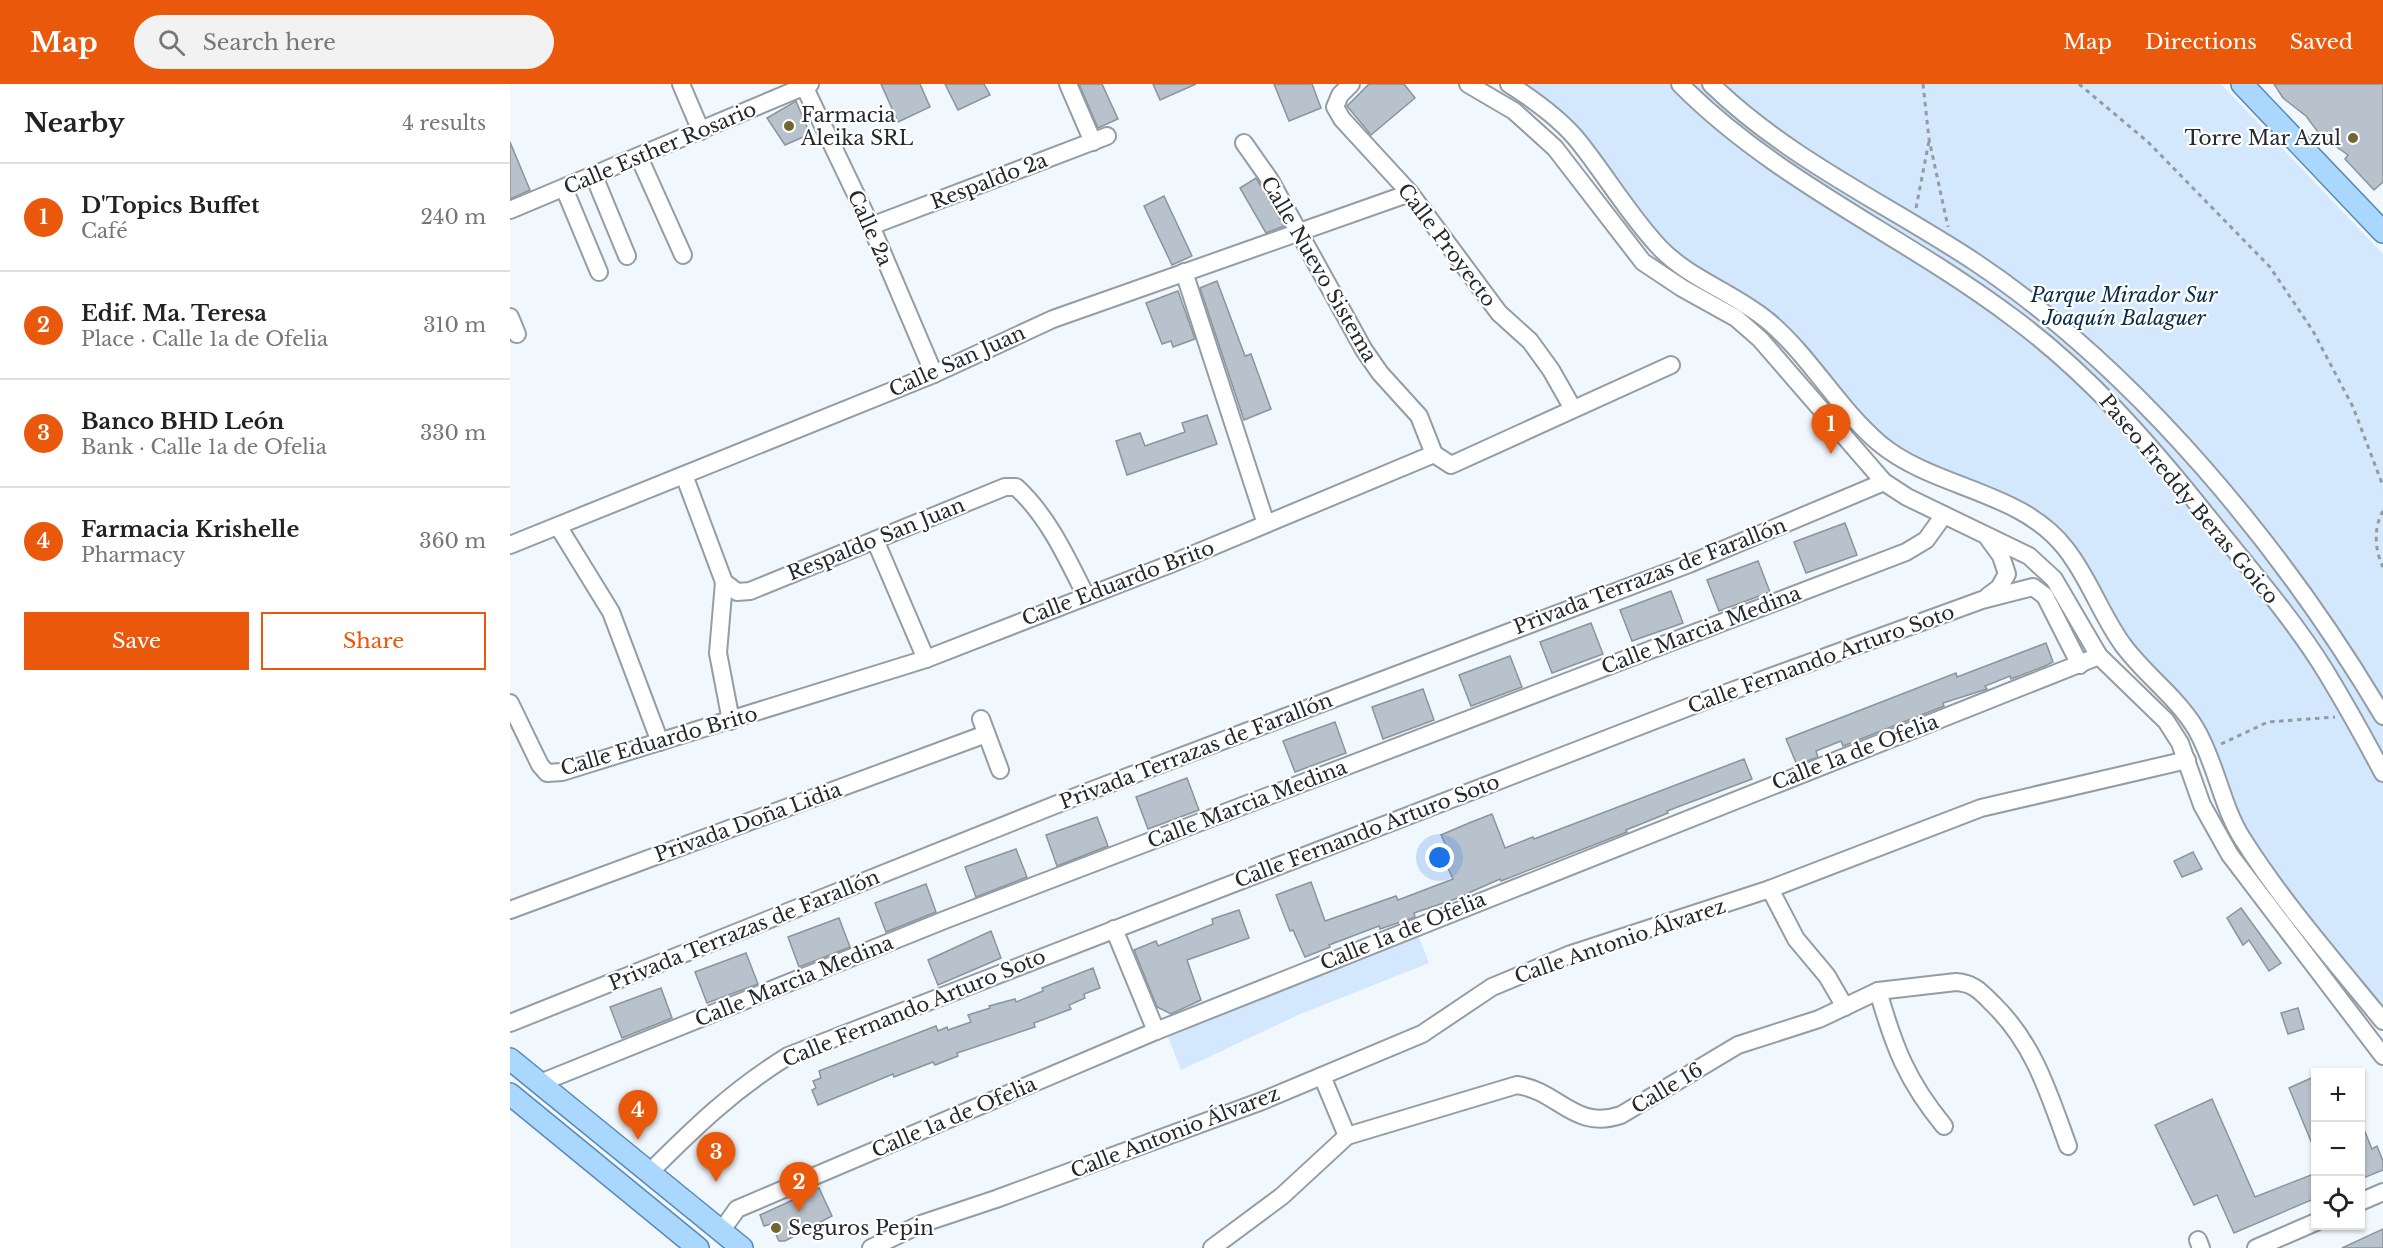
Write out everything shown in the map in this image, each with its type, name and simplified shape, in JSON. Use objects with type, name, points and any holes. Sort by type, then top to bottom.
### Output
[{"type":"main road","points":[[2242,84],[2383,232]]},
{"type":"main road","points":[[510,1059],[742,1248]]},
{"type":"main road","points":[[510,1094],[698,1248]]},
{"type":"main road","points":[[548,1124],[565,1104]]},
{"type":"street","points":[[681,84],[701,131]]},
{"type":"street","name":"Respaldo 2a","points":[[871,226],[1100,139],[1068,84]]},
{"type":"street","name":"Calle Proyecto","points":[[1351,84],[1340,95],[1335,107],[1342,119],[1410,193],[1499,313],[1530,341],[1551,370],[1572,407]]},
{"type":"street","points":[[1468,84],[1514,111],[1555,148],[1643,262],[1682,288],[1736,318],[1760,339],[1884,482],[1944,515],[2029,556],[2043,566],[2054,579],[2099,656],[2166,721],[2187,760],[2202,805],[2230,855],[2383,1056]]},
{"type":"street","points":[[1509,84],[1548,112],[1578,140],[1662,251],[1695,275],[1745,303],[1771,323],[1857,423],[1882,446],[1939,477],[2021,511],[2051,532],[2077,566],[2120,641],[2182,709],[2207,751],[2223,800],[2258,863],[2383,1021]]},
{"type":"street","name":"Paseo Freddy Beras Goico","points":[[1680,84],[1708,112],[1782,169],[1964,282],[2014,318],[2104,395],[2257,578],[2325,671],[2350,714],[2377,747],[2383,773]]},
{"type":"street","name":"Paseo Freddy Beras Goico","points":[[1711,84],[1763,129],[1815,164],[1974,262],[2037,307],[2098,359],[2192,458],[2272,554],[2340,646],[2383,716]]},
{"type":"street","name":"Calle Esther Rosario","points":[[510,210],[806,85]]},
{"type":"street","name":"Calle 2a","points":[[806,85],[871,226],[934,374]]},
{"type":"street","name":"Calle Nuevo Sistema","points":[[1244,143],[1270,180],[1364,350],[1380,373],[1419,416],[1434,454]]},
{"type":"street","points":[[639,157],[683,255]]},
{"type":"street","points":[[594,176],[627,256]]},
{"type":"street","points":[[564,188],[599,272]]},
{"type":"street","name":"Calle San Juan","points":[[510,545],[934,374],[1053,319],[1410,193]]},
{"type":"street","points":[[1184,272],[1266,524]]},
{"type":"street","points":[[510,317],[517,334]]},
{"type":"street","points":[[1434,454],[1451,465],[1572,407],[1671,365]]},
{"type":"street","name":"Calle Eduardo Brito","points":[[510,703],[540,765],[547,773],[562,772],[926,659],[1266,524],[1434,454]]},
{"type":"street","points":[[684,475],[724,582],[718,653],[731,721]]},
{"type":"street","name":"Privada Terrazas de Farallón","points":[[510,1023],[1090,791],[1689,564],[1884,482]]},
{"type":"street","name":"Respaldo San Juan","points":[[724,582],[737,592],[750,591],[1005,487],[1016,487],[1029,498],[1061,546],[1086,596]]},
{"type":"street","name":"Calle Marcia Medina","points":[[540,1083],[958,915],[1906,552],[1926,540],[1944,515]]},
{"type":"street","points":[[558,526],[611,612],[660,742]]},
{"type":"street","points":[[1982,600],[1999,588],[2007,574],[2001,556],[1986,535]]},
{"type":"street","points":[[875,540],[926,659]]},
{"type":"street","name":"Calle Fernando Arturo Soto","points":[[650,1172],[714,1109],[748,1081],[788,1056],[1707,700],[1982,600],[2033,587],[2045,596],[2080,665]]},
{"type":"street","name":"Calle 1a de Ofelia","points":[[722,1230],[737,1209],[1156,1031],[2099,656]]},
{"type":"street","name":"Privada Doña Lidia","points":[[510,910],[983,727],[1000,770]]},
{"type":"street","name":"Calle Antonio Álvarez","points":[[871,1248],[921,1224],[996,1199],[1251,1105],[1422,1034],[1502,982],[1571,954],[1770,889],[1981,808],[2187,760]]},
{"type":"street","points":[[1770,889],[1796,939],[1827,976],[1845,1007]]},
{"type":"street","points":[[1114,929],[1156,1031]]},
{"type":"street","name":"Calle 16","points":[[1212,1248],[1282,1196],[1347,1136],[1517,1085],[1529,1087],[1590,1120],[1604,1120],[1621,1115],[1738,1045],[1819,1019],[1878,991],[1956,982],[1968,983],[1977,988],[2013,1023],[2025,1042],[2037,1064],[2068,1146]]},
{"type":"street","points":[[1878,991],[1905,1071],[1921,1098],[1944,1126]]},
{"type":"street","points":[[1322,1076],[1347,1136]]},
{"type":"street","points":[[2365,1200],[2383,1192]]},
{"type":"street","points":[[2256,1248],[2311,1224]]},
{"type":"path","points":[[1923,84],[1929,139],[1948,227]]},
{"type":"path","points":[[2079,84],[2148,142],[2271,267],[2313,331],[2354,407],[2383,486]]},
{"type":"path","points":[[1915,211],[1929,139]]},
{"type":"path","points":[[2383,511],[2376,528],[2378,556],[2383,567]]},
{"type":"path","points":[[2207,751],[2253,727],[2268,722],[2321,720],[2350,714]]},
{"type":"green space","name":"Parque Mirador Sur Joaquín Balaguer","points":[[1523,84],[2221,84],[2383,254],[2383,1012],[2245,840],[2216,773],[2057,527],[2025,504],[1942,470],[1880,434],[1772,315],[1749,296],[1699,268],[1664,241]]},
{"type":"green space","points":[[1417,932],[1429,963],[1298,1015],[1181,1070],[1168,1037]]},
{"type":"building","points":[[881,84],[920,84],[930,107],[898,122]]},
{"type":"building","points":[[945,84],[984,84],[990,95],[958,110]]},
{"type":"building","points":[[1079,84],[1102,84],[1118,119],[1098,128]]},
{"type":"building","points":[[1153,84],[1196,84],[1160,100]]},
{"type":"building","points":[[1274,84],[1312,84],[1321,108],[1289,121]]},
{"type":"building","points":[[1369,84],[1404,84],[1415,98],[1371,135],[1347,106]]},
{"type":"building","name":"Torre Mar Azul","points":[[2274,84],[2383,84],[2383,182],[2374,190],[2345,159],[2348,155],[2321,136],[2306,116],[2283,98]]},
{"type":"building","name":"Farmacia Aleika SRL","points":[[796,101],[810,134],[785,145],[767,118]]},
{"type":"building","points":[[510,142],[530,190],[510,199]]},
{"type":"building","points":[[1256,178],[1284,226],[1266,233],[1240,188]]},
{"type":"building","points":[[1164,196],[1192,256],[1172,265],[1144,206]]},
{"type":"building","points":[[1217,281],[1245,356],[1251,354],[1271,409],[1244,420],[1200,288]]},
{"type":"building","points":[[1178,291],[1195,339],[1173,347],[1171,341],[1162,344],[1146,303]]},
{"type":"building","points":[[1207,415],[1217,444],[1127,475],[1116,441],[1140,433],[1145,446],[1185,432],[1182,423]]},
{"type":"building","points":[[1845,523],[1857,555],[1806,573],[1794,542]]},
{"type":"building","points":[[1758,561],[1770,592],[1719,611],[1707,580]]},
{"type":"building","points":[[1671,591],[1683,623],[1632,641],[1620,610]]},
{"type":"building","points":[[1591,623],[1603,654],[1552,673],[1540,642]]},
{"type":"building","points":[[2046,643],[2053,662],[2045,666],[2011,679],[2010,676],[1985,686],[1987,689],[1943,703],[1944,706],[1843,746],[1841,741],[1816,751],[1818,757],[1797,765],[1786,739],[1956,673],[1957,677]]},
{"type":"building","points":[[1510,656],[1522,687],[1471,706],[1459,675]]},
{"type":"building","points":[[1423,689],[1434,720],[1383,739],[1372,707]]},
{"type":"building","points":[[1335,722],[1346,753],[1295,772],[1283,741]]},
{"type":"building","points":[[1744,759],[1752,779],[1667,811],[1668,813],[1626,830],[1627,832],[1414,913],[1415,917],[1380,929],[1379,926],[1305,957],[1293,930],[1290,931],[1276,895],[1311,882],[1325,921],[1396,896],[1398,900],[1453,879],[1441,853],[1448,850],[1441,835],[1469,823],[1492,814],[1505,848]]},
{"type":"building","points":[[1187,778],[1199,810],[1148,829],[1136,797]]},
{"type":"building","points":[[1097,817],[1108,846],[1057,866],[1046,835]]},
{"type":"building","points":[[1016,849],[1027,877],[976,897],[965,867]]},
{"type":"building","points":[[2193,852],[2202,869],[2182,877],[2174,861]]},
{"type":"building","points":[[926,884],[936,912],[886,932],[875,903]]},
{"type":"building","points":[[2241,908],[2281,963],[2269,971],[2249,940],[2243,945],[2227,918]]},
{"type":"building","points":[[1239,910],[1249,938],[1187,960],[1201,1000],[1171,1014],[1157,1007],[1134,950],[1156,941],[1158,946],[1213,924],[1212,919]]},
{"type":"building","points":[[839,918],[850,947],[799,967],[788,937]]},
{"type":"building","points":[[991,931],[1001,958],[938,985],[928,960]]},
{"type":"building","points":[[746,953],[758,984],[707,1003],[695,972]]},
{"type":"building","points":[[1093,968],[1100,988],[1084,994],[1085,998],[1069,1005],[1071,1009],[1034,1023],[1035,1027],[957,1053],[958,1056],[935,1065],[933,1062],[894,1077],[893,1074],[818,1105],[812,1090],[816,1088],[813,1081],[821,1078],[819,1071],[936,1026],[938,1031],[947,1027],[948,1030],[971,1022],[968,1015],[990,1008],[989,1006],[1015,999],[1016,1002],[1043,991],[1042,988]]},
{"type":"building","points":[[661,988],[672,1018],[622,1038],[610,1007]]},
{"type":"building","points":[[2298,1008],[2304,1029],[2288,1034],[2281,1013]]},
{"type":"building","points":[[2311,1078],[2311,1141],[2289,1088]]},
{"type":"building","points":[[2212,1099],[2255,1197],[2311,1175],[2311,1200],[2234,1233],[2217,1195],[2194,1205],[2155,1125]]},
{"type":"building","points":[[2365,1132],[2372,1149],[2377,1146],[2383,1161],[2383,1170],[2365,1177]]},
{"type":"building","points":[[819,1188],[832,1216],[785,1241],[779,1241],[771,1224],[764,1226],[760,1215]]},
{"type":"building","points":[[2383,1229],[2383,1248],[2342,1248]]},
{"type":"place","name":"Farmacia Aleika SRL","points":[[789,126]]},
{"type":"place","name":"Torre Mar Azul","points":[[2353,138]]},
{"type":"place","name":"D'Topics Buffet","points":[[1831,454]]},
{"type":"place","name":"Farmacia Krishelle","points":[[638,1140]]},
{"type":"place","name":"Banco BHD León","points":[[716,1182]]},
{"type":"place","name":"Edif. Ma. Teresa","points":[[799,1212]]},
{"type":"place","name":"Seguros Pepin","points":[[776,1228]]}]
